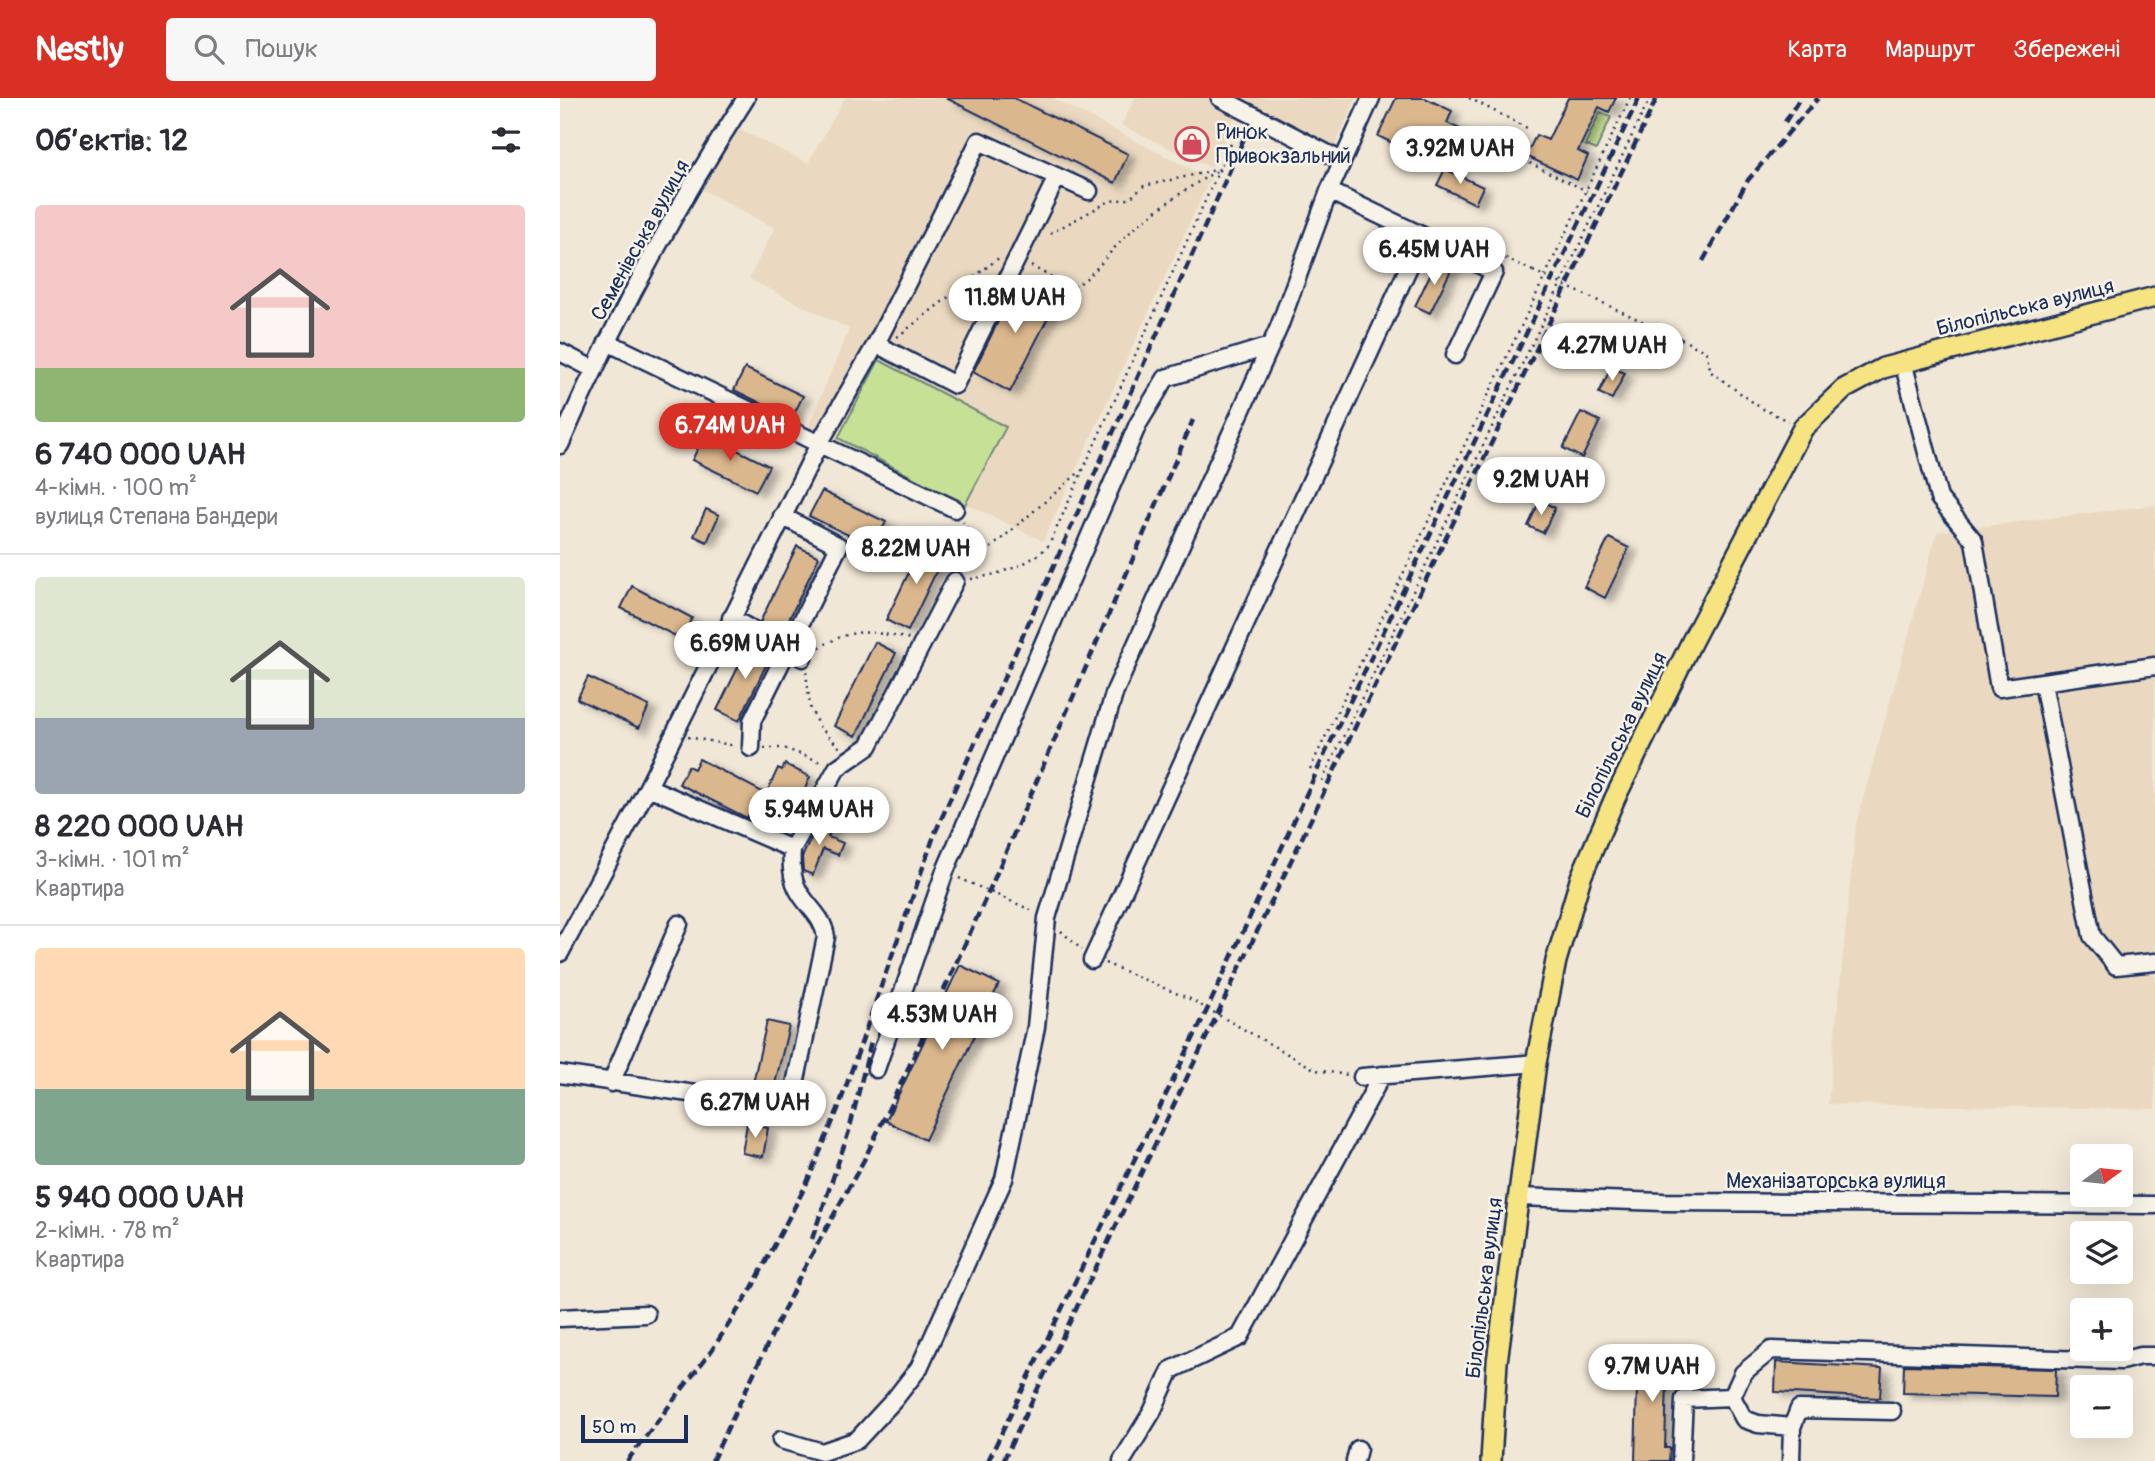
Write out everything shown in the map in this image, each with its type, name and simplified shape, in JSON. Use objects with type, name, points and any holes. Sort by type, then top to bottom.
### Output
[{"type":"main road","name":"Білопільська вулиця","points":[[1491,1461],[1497,1362],[1536,1063],[1556,961],[1581,877],[1615,798],[1692,641],[1804,428],[1844,389],[1883,368],[2155,297]]},
{"type":"street","name":"Семенівська вулиця","points":[[560,445],[593,369],[659,244],[746,98]]},
{"type":"street","points":[[1220,98],[1342,161]]},
{"type":"street","points":[[781,1440],[822,1452],[857,1440],[919,1368],[1004,1179],[1036,1027],[1047,918],[1115,691],[1270,346],[1329,191],[1371,98]]},
{"type":"street","points":[[560,953],[648,788],[820,442],[880,346],[979,141],[1088,191]]},
{"type":"street","points":[[880,346],[955,385],[1057,177]]},
{"type":"street","points":[[1329,191],[1494,272],[1455,355]]},
{"type":"street","points":[[1092,960],[1423,236]]},
{"type":"street","points":[[607,342],[955,509]]},
{"type":"street","points":[[876,1069],[945,871],[1138,424],[1166,378],[1270,346]]},
{"type":"street","points":[[560,352],[593,369]]},
{"type":"street","points":[[1903,362],[1939,498],[1974,541],[1999,688],[2155,666]]},
{"type":"street","points":[[751,748],[752,721],[839,547],[782,516]]},
{"type":"street","points":[[560,1074],[790,1108],[826,937],[818,913],[797,889],[791,868],[792,849],[837,768],[869,746],[955,581]]},
{"type":"street","points":[[731,618],[803,658]]},
{"type":"street","points":[[2043,683],[2092,936],[2116,966],[2155,962]]},
{"type":"street","points":[[648,788],[792,849]]},
{"type":"street","points":[[611,1083],[679,924]]},
{"type":"street","points":[[1362,1077],[1536,1063]]},
{"type":"street","points":[[1122,1461],[1152,1412],[1171,1370],[1240,1337],[1382,1075]]},
{"type":"street","name":"Механізаторська вулиця","points":[[1518,1197],[1663,1202],[2155,1205]]},
{"type":"street","points":[[560,1318],[646,1314]]},
{"type":"street","points":[[1732,1397],[1743,1373],[1771,1350],[2121,1361],[2140,1356],[2155,1356]]},
{"type":"street","points":[[1732,1397],[1744,1419],[1758,1424],[1792,1427]]},
{"type":"street","points":[[1681,1461],[1684,1399],[1732,1397]]},
{"type":"street","points":[[1791,1461],[1792,1427],[1799,1409],[1892,1411]]},
{"type":"path","points":[[1469,98],[1531,130]]},
{"type":"path","points":[[1322,781],[1650,98]]},
{"type":"path","points":[[1310,769],[1587,191],[1628,99]]},
{"type":"path","points":[[955,509],[972,537],[955,581],[987,577],[1036,558],[1049,545],[1246,111]]},
{"type":"path","points":[[1517,157],[1587,191]]},
{"type":"path","points":[[880,346],[1004,254],[1022,251],[1110,201],[1129,199],[1144,186],[1220,169]]},
{"type":"path","points":[[1022,251],[1073,288],[1082,283],[1125,236],[1182,191],[1220,169]]},
{"type":"path","points":[[1474,243],[1706,352],[1711,372],[1761,408],[1804,428]]},
{"type":"path","points":[[964,557],[992,547],[1084,468]]},
{"type":"path","points":[[851,759],[814,716],[803,658],[846,633],[871,632],[923,641]]},
{"type":"path","points":[[945,871],[1047,918],[1092,960],[1116,965],[1190,999],[1317,1070],[1362,1077]]},
{"type":"shaded area","points":[[845,98],[1052,98],[1210,179],[1043,541],[808,427],[849,329],[749,279],[774,228],[703,190],[736,128],[808,163]]},
{"type":"shaded area","name":"Ринок Привокзальний","points":[[1135,98],[1356,98],[1327,164],[1234,118],[1211,168],[1121,125]]},
{"type":"shaded area","points":[[2155,505],[2155,1109],[1828,1104],[1856,824],[1937,532]]},
{"type":"green space","points":[[1600,112],[1611,117],[1596,150],[1585,145]]},
{"type":"green space","points":[[879,360],[1006,427],[965,505],[838,438]]},
{"type":"building","points":[[946,98],[1014,98],[1128,154],[1115,183]]},
{"type":"building","points":[[1396,98],[1425,98],[1452,111],[1447,123],[1492,144],[1484,160],[1439,139],[1429,161],[1378,136]]},
{"type":"building","points":[[1568,98],[1616,98],[1609,112],[1599,107],[1578,151],[1588,156],[1577,180],[1526,156],[1536,135],[1548,140]]},
{"type":"building","points":[[1445,169],[1483,187],[1475,204],[1437,185]]},
{"type":"building","points":[[1437,260],[1452,268],[1430,313],[1415,306]]},
{"type":"building","points":[[1019,279],[1058,298],[1010,392],[973,372]]},
{"type":"building","points":[[1611,367],[1625,373],[1612,399],[1599,393]]},
{"type":"building","points":[[745,368],[803,396],[792,418],[734,390]]},
{"type":"building","points":[[1581,412],[1600,421],[1582,458],[1563,448]]},
{"type":"building","points":[[705,434],[769,466],[756,491],[692,460]]},
{"type":"building","points":[[822,491],[886,522],[873,547],[809,516]]},
{"type":"building","points":[[1540,500],[1555,508],[1543,533],[1528,526]]},
{"type":"building","points":[[706,509],[719,515],[707,542],[694,536]]},
{"type":"building","points":[[1609,538],[1629,548],[1605,598],[1584,587]]},
{"type":"building","points":[[924,541],[946,551],[908,631],[886,620]]},
{"type":"building","points":[[797,546],[819,557],[782,634],[760,622]]},
{"type":"building","points":[[632,586],[692,618],[681,639],[621,608]]},
{"type":"building","points":[[751,641],[772,653],[739,721],[717,710]]},
{"type":"building","points":[[875,642],[896,653],[856,736],[834,726]]},
{"type":"building","points":[[588,677],[649,706],[639,728],[577,699]]},
{"type":"building","points":[[699,759],[766,794],[778,768],[782,770],[785,764],[810,777],[788,829],[752,809],[747,818],[679,784],[688,766],[694,769]]},
{"type":"building","points":[[820,820],[833,825],[828,837],[843,843],[838,855],[823,849],[813,875],[803,871],[802,857]]},
{"type":"building","points":[[960,965],[999,984],[925,1140],[886,1121]]},
{"type":"building","points":[[767,1021],[789,1026],[774,1088],[753,1083]]},
{"type":"building","points":[[747,1124],[768,1128],[763,1157],[742,1153]]},
{"type":"building","points":[[1638,1347],[1672,1348],[1671,1379],[1667,1379],[1665,1448],[1670,1448],[1669,1461],[1635,1461]]},
{"type":"building","points":[[1776,1362],[1882,1368],[1880,1398],[1775,1392]]},
{"type":"building","points":[[1904,1365],[2056,1369],[2055,1397],[1903,1393]]},
{"type":"railway","points":[[988,1461],[1207,1010],[1323,758],[1639,98]]},
{"type":"railway","points":[[1003,1461],[1657,98]]},
{"type":"railway","points":[[1785,122],[1800,98]]},
{"type":"railway","points":[[1703,261],[1748,180],[1818,98]]},
{"type":"railway","points":[[627,1461],[712,1350],[752,1288],[806,1185],[838,1109],[935,833],[1245,136]]},
{"type":"railway","points":[[712,1461],[800,1276],[864,1160],[913,1058],[989,891],[1193,420]]},
{"type":"railway","points":[[812,1239],[849,1131],[872,1038]]},
{"type":"place","name":"Ринок Привокзальний","points":[[1192,144]]}]
